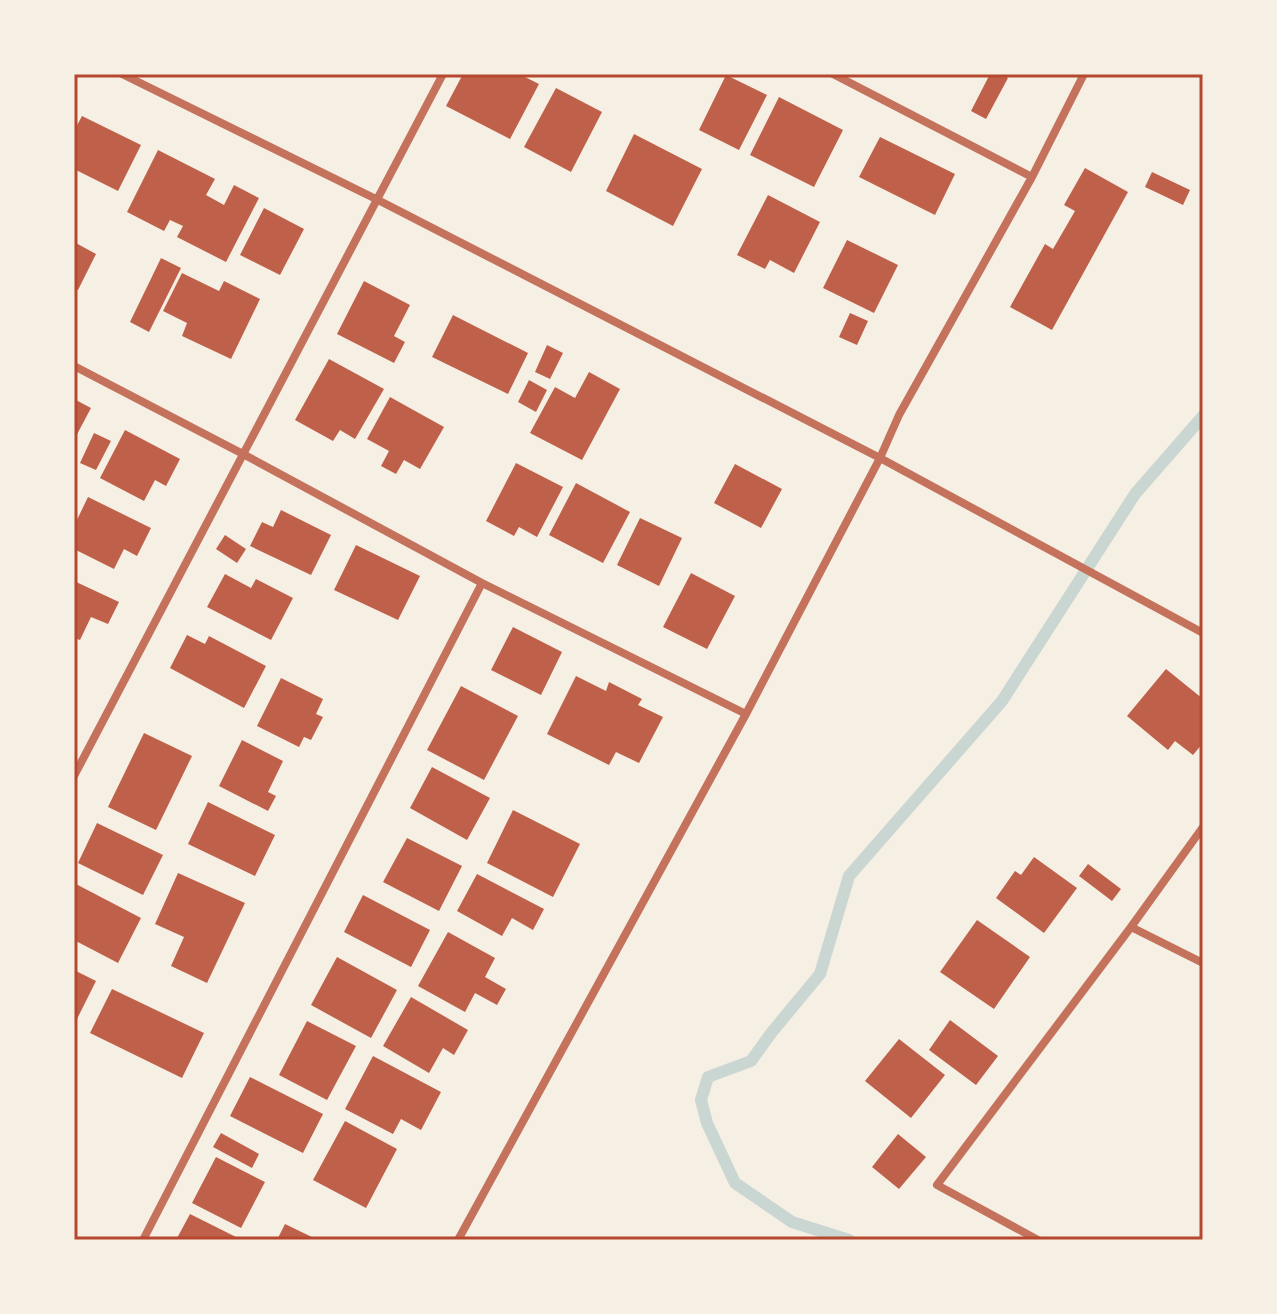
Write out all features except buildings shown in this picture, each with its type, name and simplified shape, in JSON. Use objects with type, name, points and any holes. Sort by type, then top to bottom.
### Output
[{"type":"street","points":[[122,74],[378,200],[880,458],[1203,633]]},
{"type":"street","points":[[74,776],[443,74]]},
{"type":"street","points":[[833,74],[1032,177]]},
{"type":"street","points":[[458,1240],[746,714],[880,458],[899,415],[1032,177],[1084,74]]},
{"type":"street","points":[[74,366],[482,583],[746,714]]},
{"type":"street","points":[[143,1240],[482,583]]},
{"type":"street","points":[[1038,1240],[937,1185],[1203,827]]},
{"type":"street","points":[[1131,927],[1203,963]]},
{"type":"waterway","points":[[849,1240],[792,1222],[735,1183],[707,1123],[701,1100],[708,1077],[751,1061],[820,974],[849,876],[1002,701],[1135,494],[1203,416]]}]
